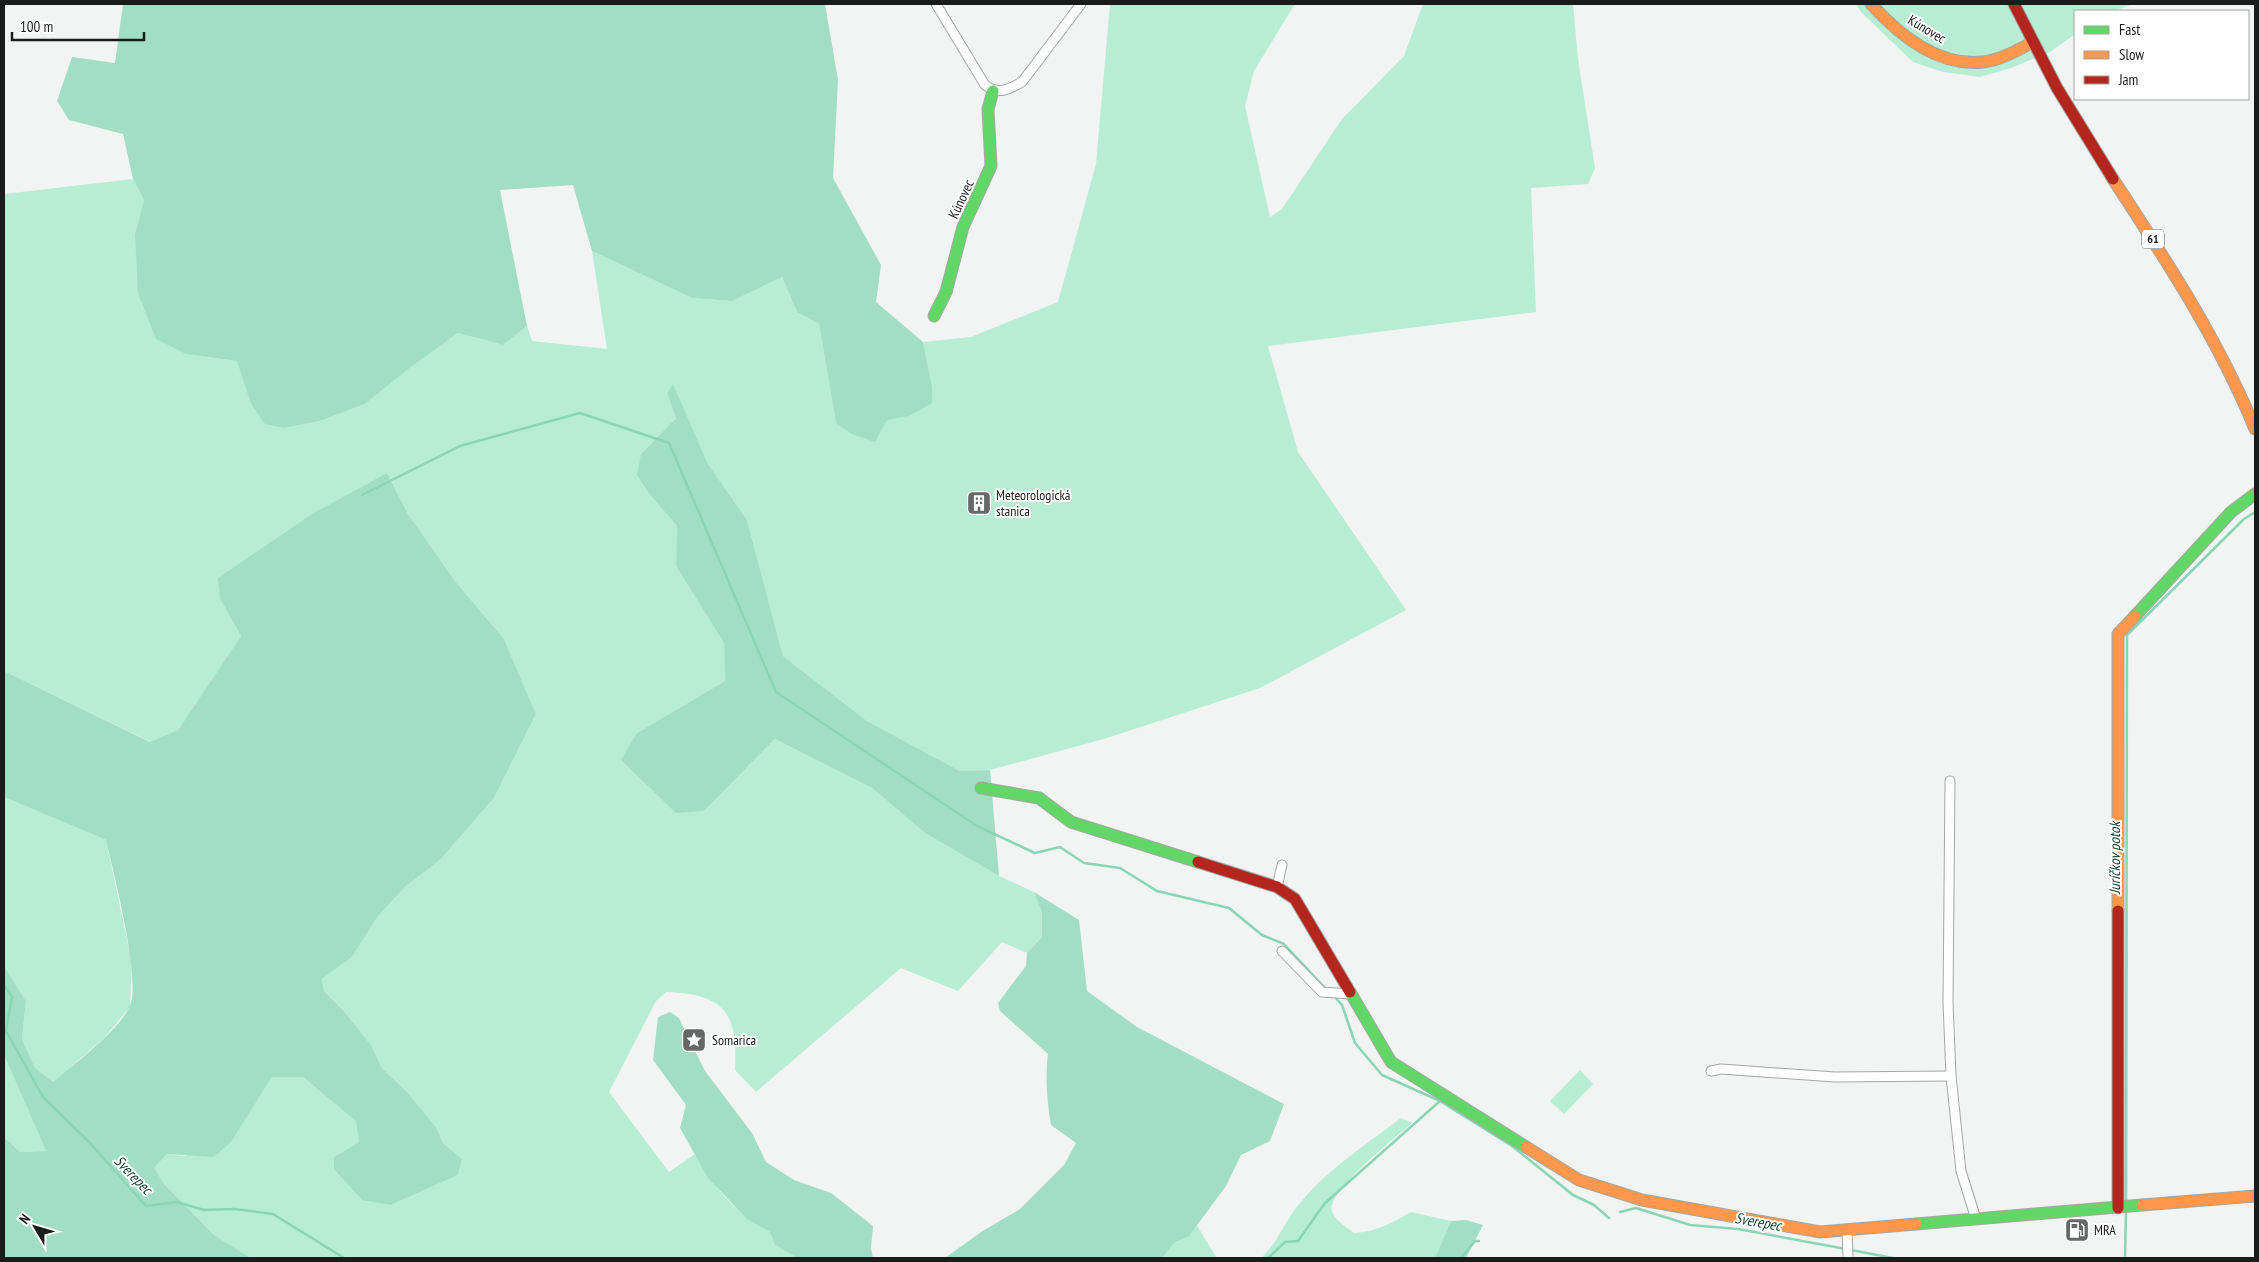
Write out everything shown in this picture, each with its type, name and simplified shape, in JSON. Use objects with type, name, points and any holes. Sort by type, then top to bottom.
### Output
[{"type":"street","points":[[936,4],[964,46],[980,77],[993,91],[1009,90],[1022,82],[1081,4]]},
{"type":"street","name":"Kúnovec","points":[[1871,4],[1893,26],[1924,48],[1963,61],[1983,62],[2002,57],[2033,42]]},
{"type":"street","name":"61","points":[[2014,4],[2086,137],[2191,301],[2232,377],[2255,429]]},
{"type":"street","name":"Kúnovec","points":[[934,316],[946,296],[956,250],[967,216],[988,178],[991,164],[988,104],[993,91]]},
{"type":"street","points":[[2123,1207],[2118,634],[2231,512],[2255,494]]},
{"type":"street","points":[[1950,781],[1948,983],[1950,1076],[1961,1171],[1976,1219]]},
{"type":"street","points":[[981,788],[1039,798],[1071,822],[1277,887],[1294,899],[1391,1062],[1579,1180],[1642,1200],[1820,1232],[2255,1196]]},
{"type":"street","points":[[1277,887],[1282,864]]},
{"type":"street","points":[[1282,950],[1322,992],[1351,994]]},
{"type":"street","points":[[1711,1071],[1721,1069],[1835,1077],[1950,1076]]},
{"type":"street","points":[[1847,1230],[1848,1258]]},
{"type":"green space","points":[[123,4],[825,4],[838,80],[833,178],[881,265],[876,302],[923,342],[932,386],[932,403],[909,416],[887,420],[875,442],[852,434],[836,423],[819,324],[797,312],[782,277],[732,301],[692,298],[592,251],[573,185],[500,190],[527,326],[503,345],[458,333],[365,404],[320,421],[284,428],[265,424],[251,404],[237,361],[186,354],[156,339],[138,293],[135,234],[144,200],[133,179],[123,134],[69,120],[57,101],[72,57],[115,63]]},
{"type":"green space","points":[[1110,4],[1295,4],[1254,71],[1245,106],[1270,217],[1282,209],[1342,119],[1404,56],[1423,4],[1573,4],[1578,59],[1595,168],[1588,184],[1531,188],[1536,312],[1268,346],[1298,452],[1406,610],[1260,688],[1107,738],[990,770],[960,771],[867,721],[783,656],[747,520],[708,464],[673,385],[667,393],[676,418],[641,454],[651,496],[677,526],[676,566],[724,643],[725,681],[637,733],[704,811],[775,739],[872,788],[925,833],[999,876],[1034,892],[1042,913],[1042,937],[1027,953],[1002,942],[958,991],[901,968],[756,1092],[735,1070],[734,1034],[724,1010],[702,997],[686,994],[666,992],[656,1001],[609,1092],[669,1172],[695,1154],[726,1199],[746,1217],[770,1232],[774,1244],[797,1258],[251,1258],[214,1235],[165,1185],[154,1168],[167,1154],[185,1156],[231,1141],[272,1077],[303,1077],[357,1121],[359,1142],[334,1157],[391,1205],[458,1175],[462,1159],[443,1143],[436,1127],[408,1093],[382,1068],[371,1045],[343,1010],[324,991],[322,979],[352,957],[378,916],[406,886],[440,860],[494,798],[536,714],[504,639],[455,581],[408,514],[387,473],[220,599],[241,636],[178,730],[151,742],[4,671],[4,194],[133,179],[144,200],[135,234],[186,354],[238,361],[251,404],[284,428],[320,421],[365,404],[458,333],[503,345],[527,326],[532,341],[607,349],[592,251],[692,298],[732,301],[782,277],[797,312],[819,324],[836,423],[909,416],[932,386],[923,342],[971,337],[1058,302],[1096,164]]},
{"type":"green space","points":[[1856,4],[2133,4],[2117,10],[2074,10],[2074,35],[2050,52],[2011,68],[1980,77],[1943,72],[1913,62],[1861,12]]},
{"type":"green space","points":[[673,384],[708,464],[747,520],[783,656],[867,721],[960,771],[990,770],[999,876],[925,833],[872,788],[775,739],[704,811],[676,813],[621,760],[637,733],[725,681],[724,643],[676,566],[677,526],[651,496],[637,475],[641,454],[676,418],[667,393]]},
{"type":"green space","points":[[387,473],[408,514],[455,581],[504,639],[536,714],[494,798],[440,860],[406,886],[378,916],[352,957],[322,979],[324,991],[343,1010],[371,1045],[382,1068],[408,1093],[436,1127],[443,1143],[462,1159],[458,1175],[391,1205],[362,1200],[334,1169],[334,1157],[359,1142],[356,1121],[303,1077],[272,1077],[231,1142],[214,1157],[167,1154],[154,1168],[165,1185],[214,1235],[251,1258],[4,1258],[4,1137],[20,1152],[46,1151],[4,1055],[4,966],[26,1001],[22,1039],[35,1068],[53,1082],[94,1048],[123,1018],[129,1008],[132,995],[132,976],[130,952],[106,840],[4,797],[4,671],[150,742],[178,730],[241,636],[220,599],[218,578],[312,514]]},
{"type":"green space","points":[[4,797],[106,840],[132,963],[130,1007],[104,1038],[53,1082],[35,1068],[22,1039],[26,1001],[4,966]]},
{"type":"green space","points":[[1034,892],[1079,920],[1087,991],[1137,1027],[1284,1104],[1270,1141],[1241,1155],[1226,1186],[1189,1236],[1174,1243],[1162,1258],[945,1258],[981,1232],[1020,1209],[1064,1165],[1076,1143],[1051,1125],[1047,1090],[1048,1054],[1000,1011],[998,1003],[1026,966],[1027,953],[1042,937],[1042,913]]},
{"type":"green space","points":[[670,1012],[679,1018],[705,1071],[752,1133],[766,1162],[794,1180],[831,1193],[873,1226],[871,1248],[873,1258],[797,1258],[774,1244],[770,1232],[747,1219],[708,1178],[680,1128],[686,1105],[653,1060],[658,1017]]},
{"type":"green space","points":[[4,1055],[46,1151],[20,1152],[4,1137]]},
{"type":"green space","points":[[1580,1070],[1593,1084],[1564,1114],[1550,1101]]},
{"type":"green space","points":[[1401,1118],[1412,1123],[1350,1178],[1333,1202],[1332,1211],[1338,1221],[1354,1233],[1377,1229],[1411,1212],[1451,1221],[1435,1258],[1261,1258],[1273,1245],[1295,1209],[1323,1179],[1348,1157]]},
{"type":"green space","points":[[1466,1220],[1483,1225],[1466,1258],[1435,1258],[1451,1221]]},
{"type":"green space","points":[[1196,1224],[1217,1258],[1162,1258],[1174,1243],[1188,1236]]},
{"type":"waterway","points":[[362,495],[460,446],[580,413],[669,443],[776,692],[977,826],[1035,853],[1060,847],[1084,863],[1120,868],[1157,891],[1229,908],[1262,935],[1284,944],[1326,989]]},
{"type":"waterway","name":"Juríčkov potok","points":[[2126,1203],[2127,635],[2244,519],[2255,512]]},
{"type":"waterway","name":"Sverepec","points":[[4,985],[12,997],[6,1031],[43,1097],[90,1143],[146,1206],[177,1202],[204,1210],[235,1209],[273,1214],[344,1258]]},
{"type":"waterway","points":[[1334,996],[1342,1005],[1355,1043],[1382,1075],[1440,1101],[1512,1146],[1573,1195],[1594,1205],[1609,1218]]},
{"type":"waterway","points":[[1268,1258],[1285,1242],[1298,1241],[1325,1203],[1440,1101]]},
{"type":"waterway","name":"Sverepec","points":[[1620,1212],[1636,1208],[1690,1225],[1738,1229],[1846,1249]]},
{"type":"waterway","name":"Juríčkov potok","points":[[2125,1258],[2126,1211]]},
{"type":"waterway","name":"Sverepec","points":[[1461,1258],[1475,1241],[1479,1241]]},
{"type":"waterway","name":"Sverepec","points":[[1851,1250],[1893,1258]]},
{"type":"traffic: fast","points":[[934,316],[946,292],[963,227],[991,166],[988,109],[993,91]]},
{"type":"traffic: fast","points":[[2135,616],[2231,512],[2255,494]]},
{"type":"traffic: fast","points":[[981,788],[1039,798],[1071,822],[1198,862]]},
{"type":"traffic: fast","points":[[1350,992],[1391,1062],[1526,1147]]},
{"type":"traffic: fast","points":[[1916,1224],[2142,1205]]},
{"type":"traffic: slow","points":[[1871,4],[1907,37],[1936,54],[1951,59],[1967,62],[1990,61],[2033,42]]},
{"type":"traffic: slow","points":[[2113,179],[2208,332],[2225,363],[2255,429]]},
{"type":"traffic: slow","points":[[2118,911],[2118,634],[2135,616]]},
{"type":"traffic: slow","points":[[1526,1147],[1579,1180],[1642,1200],[1820,1232],[1916,1224]]},
{"type":"traffic: slow","points":[[2142,1205],[2255,1196]]},
{"type":"traffic: jam","points":[[2014,4],[2057,88],[2113,179]]},
{"type":"traffic: jam","points":[[1198,862],[1277,887],[1295,899],[1350,992]]},
{"type":"traffic: jam","points":[[2118,911],[2118,1208]]},
{"type":"place","name":"Meteorologická stanica","points":[[979,503]]},
{"type":"place","name":"Somarica","points":[[694,1040]]},
{"type":"place","name":"MRA","points":[[2077,1230]]}]
